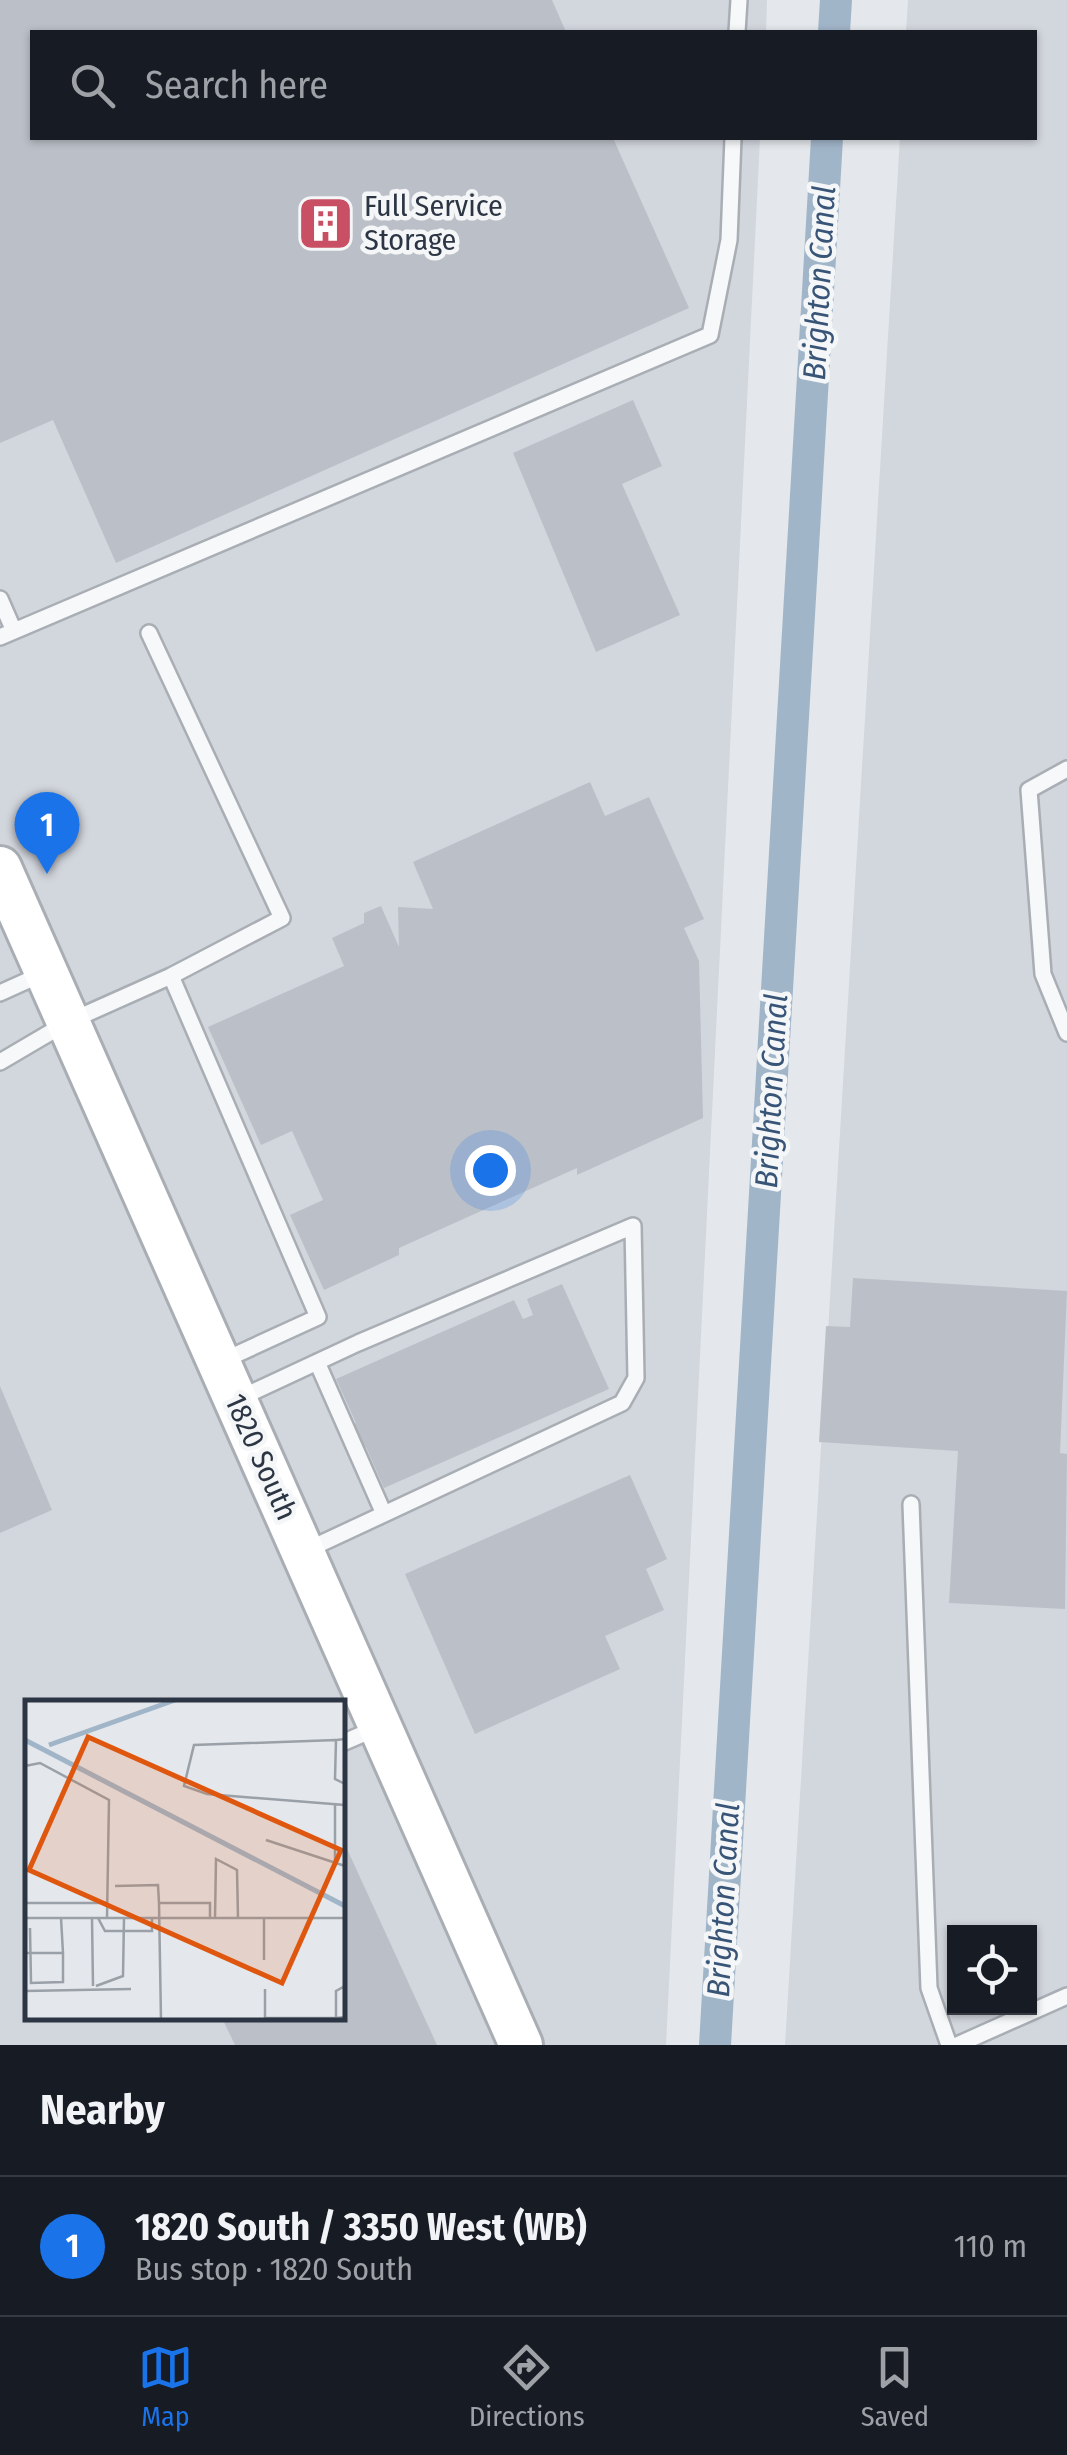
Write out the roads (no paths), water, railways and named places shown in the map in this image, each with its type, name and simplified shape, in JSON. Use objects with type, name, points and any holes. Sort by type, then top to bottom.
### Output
[{"type":"street","name":"1820 South","points":[[0,868],[303,1552],[362,1734],[522,2045]]},
{"type":"lane","points":[[738,30],[739,0]]},
{"type":"lane","points":[[0,600],[7,634],[710,336],[729,240],[733,140]]},
{"type":"lane","points":[[0,1062],[68,1022],[170,976],[282,918],[149,633]]},
{"type":"lane","points":[[1067,769],[1030,790],[1043,974],[1067,1033]]},
{"type":"lane","points":[[0,993],[46,972]]},
{"type":"lane","points":[[170,976],[318,1317],[227,1382]]},
{"type":"lane","points":[[227,1382],[316,1362],[633,1226],[636,1378],[622,1403],[303,1552]]},
{"type":"lane","points":[[316,1362],[384,1514]]},
{"type":"lane","points":[[911,1504],[929,1988],[953,2045],[1067,1996]]},
{"type":"waterway","name":"Brighton Canal","points":[[834,30],[836,0]]},
{"type":"waterway","name":"Brighton Canal","points":[[715,2045],[827,140]]},
{"type":"place","name":"Full Service Storage","points":[[325,223]]},
{"type":"place","name":"1820 South / 3350 West (WB)","points":[[47,874]]}]
